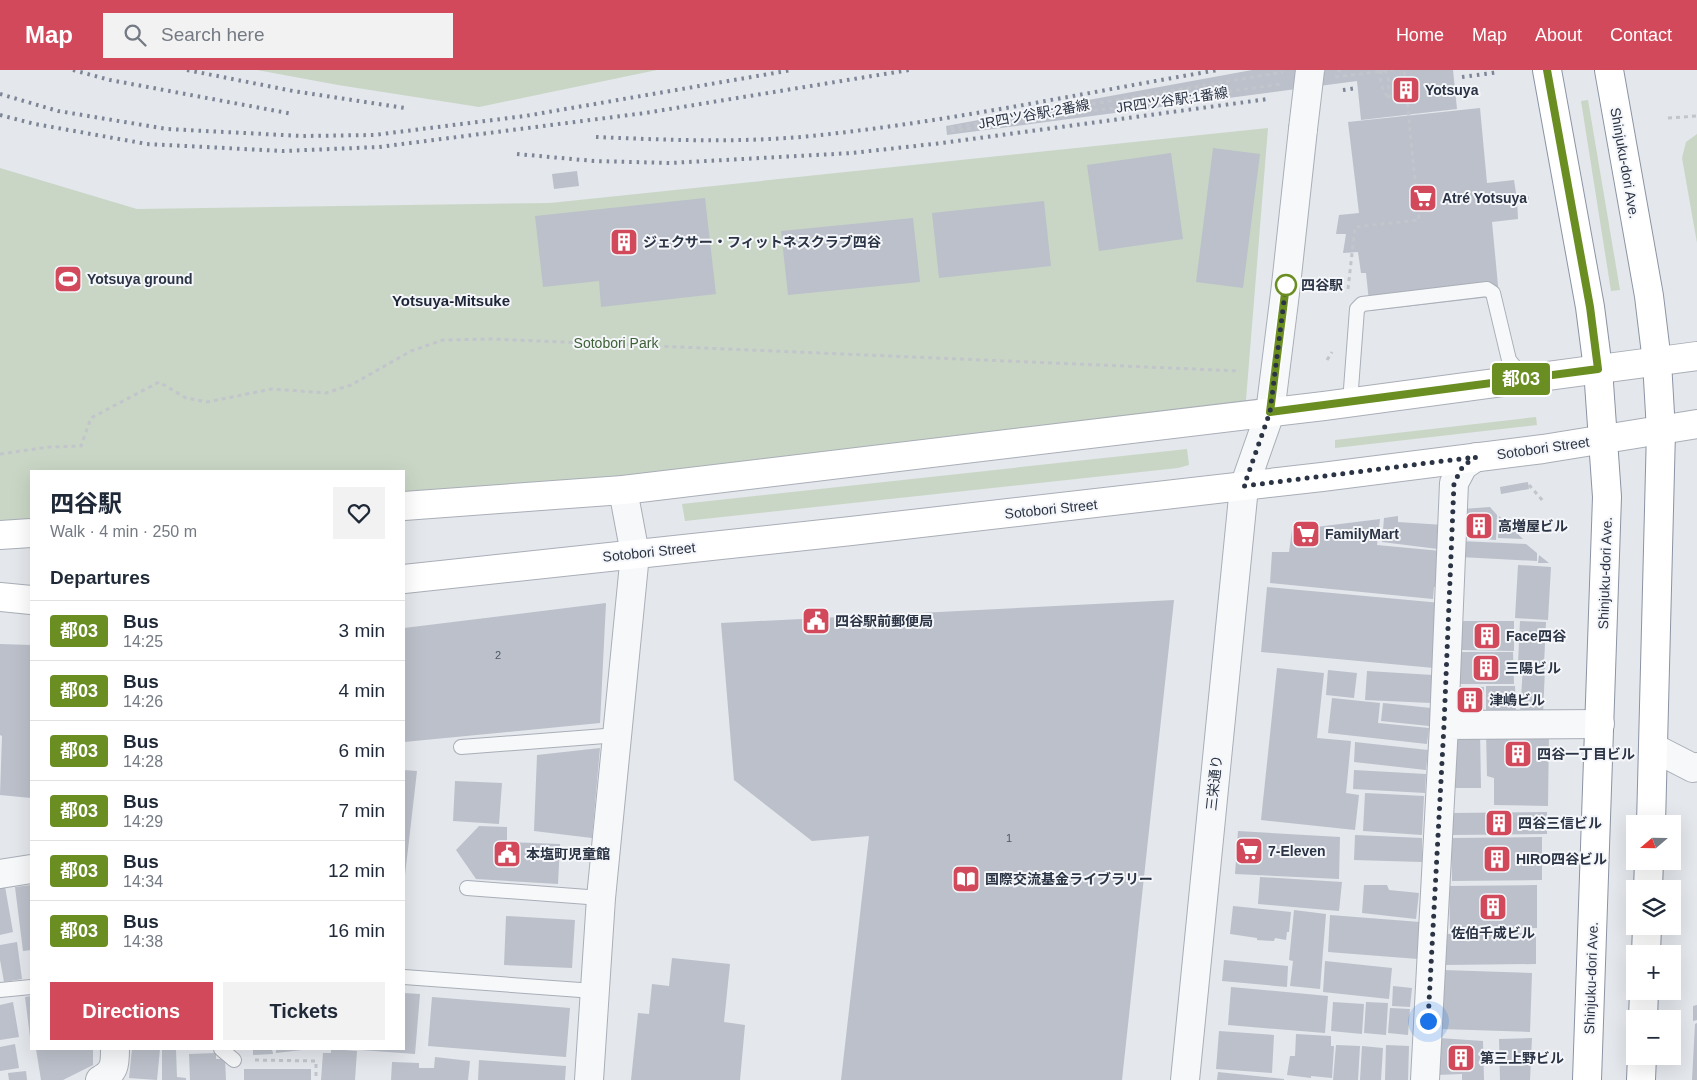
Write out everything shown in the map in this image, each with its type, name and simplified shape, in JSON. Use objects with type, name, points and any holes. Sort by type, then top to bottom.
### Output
[{"type":"main road","name":"Shinjuku-dori Ave.","points":[[1547,70],[1590,307],[1598,369],[1607,497],[1587,1080]]},
{"type":"main road","name":"Shinjuku-dori Ave.","points":[[1612,82],[1648,296],[1657,362],[1661,431],[1651,815]]},
{"type":"main road","points":[[405,506],[623,490],[1270,412],[1697,356]]},
{"type":"main road","name":"Sotobori Street","points":[[405,579],[1244,486],[1603,440],[1697,424]]},
{"type":"main road","points":[[0,535],[30,533]]},
{"type":"main road","points":[[0,597],[30,600]]},
{"type":"main road","points":[[1641,1080],[1642,1065]]},
{"type":"street","name":"三栄通り","points":[[1185,1080],[1244,486],[1270,412],[1310,73]]},
{"type":"street","points":[[1425,1080],[1444,725],[1454,483],[1463,466],[1476,457]]},
{"type":"street","points":[[589,1080],[602,898],[636,554],[623,490]]},
{"type":"street","points":[[1444,725],[1600,724]]},
{"type":"street","points":[[1654,748],[1693,768],[1697,766]]},
{"type":"street","points":[[0,874],[30,869]]},
{"type":"street","points":[[100,1080],[108,1076],[115,1065],[115,1050]]},
{"type":"lane","points":[[1350,402],[1357,309],[1362,304],[1488,289],[1493,293],[1509,360],[1518,371],[1542,376]]},
{"type":"lane","points":[[461,747],[618,735]]},
{"type":"lane","points":[[467,888],[602,898]]},
{"type":"lane","points":[[405,977],[594,991]]},
{"type":"lane","points":[[0,990],[30,987]]},
{"type":"lane","points":[[222,1050],[234,1060]]},
{"type":"path","points":[[1381,70],[1382,88],[1387,97]]},
{"type":"path","points":[[1385,70],[1388,74],[1389,88],[1387,97]]},
{"type":"path","points":[[1310,73],[1393,70]]},
{"type":"path","points":[[1352,253],[1354,227],[1419,220],[1404,70]]},
{"type":"path","name":"JR四ツ谷駅;2番線","points":[[951,130],[1310,73]]},
{"type":"path","name":"JR四ツ谷駅;1番線","points":[[951,130],[1286,84]]},
{"type":"path","points":[[1387,97],[1406,95]]},
{"type":"path","points":[[1668,118],[1697,116]]},
{"type":"path","points":[[1516,200],[1530,198]]},
{"type":"path","points":[[0,454],[49,447],[82,446],[91,418],[159,382],[186,398],[207,402],[272,389],[326,393],[351,385],[411,351],[444,340],[502,339],[1240,371]]},
{"type":"path","points":[[1529,485],[1544,501]]},
{"type":"path","points":[[234,1060],[316,1061],[316,1080]]},
{"type":"green space","points":[[257,70],[657,70],[479,107]]},
{"type":"green space","points":[[1588,100],[1620,290],[1611,291],[1581,101]]},
{"type":"green space","name":"Sotobori Park","points":[[1268,128],[1245,412],[405,501],[405,470],[30,470],[30,519],[0,521],[0,168],[137,209],[550,203]]},
{"type":"green space","points":[[1697,134],[1697,243],[1682,158],[1686,142]]},
{"type":"green space","points":[[1536,417],[1537,425],[1335,448],[1335,440]]},
{"type":"green space","points":[[1187,449],[1189,465],[1178,468],[685,521],[682,504]]},
{"type":"building","points":[[1252,70],[1453,70],[1457,109],[1361,120],[1357,81],[947,135],[946,126]]},
{"type":"building","name":"Atré Yotsuya","points":[[1480,108],[1487,183],[1514,180],[1517,199],[1518,219],[1492,222],[1499,296],[1370,311],[1366,273],[1361,273],[1358,252],[1343,253],[1346,234],[1336,234],[1339,215],[1359,213],[1348,122]]},
{"type":"building","points":[[1213,148],[1260,154],[1243,288],[1196,282]]},
{"type":"building","points":[[1171,153],[1183,239],[1099,251],[1087,165]]},
{"type":"building","points":[[577,171],[579,186],[554,189],[552,174]]},
{"type":"building","name":"ジェクサー・フィットネスクラブ四谷","points":[[705,198],[716,294],[601,307],[599,281],[543,287],[535,216]]},
{"type":"building","points":[[1044,201],[1051,266],[939,278],[932,213]]},
{"type":"building","points":[[913,218],[920,282],[788,295],[781,231]]},
{"type":"building","points":[[1528,482],[1529,489],[1501,494],[1500,487]]},
{"type":"building","name":"高増屋ビル","points":[[1490,507],[1497,515],[1496,540],[1461,537],[1462,509]]},
{"type":"building","points":[[1398,516],[1398,522],[1444,525],[1438,549],[1382,542],[1384,518]]},
{"type":"building","points":[[1499,516],[1523,539],[1498,538]]},
{"type":"building","points":[[1380,519],[1377,545],[1441,551],[1439,587],[1434,587],[1433,599],[1270,583],[1272,552],[1289,552],[1292,530]]},
{"type":"building","points":[[1460,541],[1526,544],[1537,553],[1537,561],[1460,557]]},
{"type":"building","points":[[1539,555],[1549,563],[1538,563]]},
{"type":"building","points":[[1518,565],[1551,567],[1548,620],[1515,618]]},
{"type":"building","points":[[1267,587],[1441,603],[1434,668],[1261,652]]},
{"type":"building","points":[[1174,600],[1122,1080],[841,1080],[869,836],[812,841],[734,780],[721,623]]},
{"type":"building","points":[[606,603],[600,723],[405,742],[405,628]]},
{"type":"building","name":"Face四谷","points":[[1461,621],[1514,621],[1514,651],[1461,650]]},
{"type":"building","points":[[1520,621],[1546,622],[1544,664],[1518,663]]},
{"type":"building","points":[[0,644],[30,645],[30,798],[0,795],[2,736],[0,735]]},
{"type":"building","name":"三陽ビル","points":[[1459,652],[1513,652],[1514,684],[1459,684]]},
{"type":"building","points":[[1523,667],[1545,668],[1543,714],[1520,713]]},
{"type":"building","points":[[1277,668],[1324,673],[1317,738],[1351,741],[1346,793],[1359,795],[1355,830],[1261,820]]},
{"type":"building","points":[[1328,670],[1357,673],[1354,698],[1326,695]]},
{"type":"building","points":[[1367,671],[1433,675],[1431,703],[1365,700]]},
{"type":"building","name":"津嶋ビル","points":[[1457,686],[1484,687],[1484,714],[1457,714]]},
{"type":"building","points":[[1486,686],[1515,686],[1516,714],[1486,713]]},
{"type":"building","points":[[1332,698],[1380,703],[1378,723],[1429,728],[1427,744],[1328,733]]},
{"type":"building","points":[[1383,703],[1431,708],[1429,726],[1381,721]]},
{"type":"building","name":"四谷一丁目ビル","points":[[1486,730],[1549,731],[1548,806],[1494,805],[1494,778],[1487,776]]},
{"type":"building","points":[[1480,731],[1481,788],[1453,788],[1455,732]]},
{"type":"building","points":[[1355,742],[1428,750],[1426,770],[1354,762]]},
{"type":"building","points":[[600,748],[592,838],[534,831],[537,755]]},
{"type":"building","points":[[405,770],[417,771],[405,875]]},
{"type":"building","points":[[1354,770],[1426,774],[1425,793],[1353,789]]},
{"type":"building","points":[[455,781],[502,783],[499,824],[453,821]]},
{"type":"building","points":[[1365,793],[1424,796],[1422,835],[1363,831]]},
{"type":"building","name":"四谷三信ビル","points":[[1547,812],[1547,834],[1451,835],[1451,813]]},
{"type":"building","points":[[479,826],[507,827],[507,842],[560,844],[558,884],[476,879],[456,850]]},
{"type":"building","points":[[1238,831],[1340,837],[1339,879],[1235,874]]},
{"type":"building","points":[[1355,835],[1422,838],[1422,862],[1354,860]]},
{"type":"building","name":"HIRO四谷ビル","points":[[1542,837],[1542,880],[1452,881],[1451,838]]},
{"type":"building","points":[[1260,877],[1342,882],[1339,911],[1258,904]]},
{"type":"building","points":[[4,881],[13,932],[0,935],[0,882]]},
{"type":"building","points":[[30,885],[30,950],[23,951],[15,887]]},
{"type":"building","points":[[1364,885],[1387,885],[1389,890],[1419,893],[1416,919],[1362,913]]},
{"type":"building","name":"佐伯千成ビル","points":[[1537,885],[1537,928],[1450,929],[1449,886]]},
{"type":"building","points":[[1233,906],[1291,912],[1289,932],[1287,932],[1286,940],[1275,938],[1274,941],[1257,940],[1257,938],[1230,934]]},
{"type":"building","points":[[1294,910],[1326,914],[1320,989],[1290,986],[1293,961],[1289,960]]},
{"type":"building","points":[[1330,915],[1420,922],[1418,959],[1328,952]]},
{"type":"building","points":[[506,916],[575,920],[572,968],[504,965]]},
{"type":"building","points":[[1536,933],[1536,964],[1444,965],[1444,934]]},
{"type":"building","points":[[17,942],[22,979],[4,982],[0,960],[0,945]]},
{"type":"building","points":[[672,958],[730,964],[724,1022],[745,1025],[740,1080],[631,1080],[638,1013],[649,1014],[652,984],[669,986]]},
{"type":"building","points":[[1224,960],[1288,966],[1287,987],[1222,981]]},
{"type":"building","points":[[1325,961],[1392,968],[1389,999],[1323,992]]},
{"type":"building","points":[[1443,970],[1532,973],[1530,1032],[1441,1029]]},
{"type":"building","points":[[1393,986],[1412,988],[1410,1007],[1392,1006]]},
{"type":"building","points":[[1231,987],[1328,996],[1325,1033],[1228,1025]]},
{"type":"building","points":[[405,993],[420,994],[415,1054],[361,1050],[405,1050]]},
{"type":"building","points":[[30,996],[30,1037],[25,997]]},
{"type":"building","points":[[432,997],[570,1008],[566,1057],[428,1046]]},
{"type":"building","points":[[13,1002],[19,1037],[0,1040],[0,1005]]},
{"type":"building","points":[[1333,1002],[1364,1004],[1362,1034],[1331,1031]]},
{"type":"building","points":[[1366,1002],[1388,1003],[1386,1035],[1364,1033]]},
{"type":"building","points":[[1697,1005],[1697,1020],[1693,1021],[1693,1006]]},
{"type":"building","points":[[1390,1008],[1410,1009],[1408,1035],[1388,1033]]},
{"type":"building","points":[[1697,1023],[1697,1080],[1692,1080],[1695,1024]]},
{"type":"building","points":[[1219,1031],[1274,1035],[1272,1073],[1216,1069]]},
{"type":"building","points":[[1296,1034],[1331,1036],[1331,1046],[1334,1046],[1332,1078],[1287,1075],[1290,1056],[1295,1056]]},
{"type":"building","name":"第三上野ビル","points":[[1439,1038],[1483,1041],[1484,1080],[1462,1080],[1462,1074],[1437,1075]]},
{"type":"building","points":[[1532,1038],[1530,1080],[1500,1080],[1499,1039]]},
{"type":"building","points":[[15,1044],[19,1068],[0,1071],[0,1047]]},
{"type":"building","points":[[1336,1045],[1360,1046],[1358,1080],[1333,1080]]},
{"type":"building","points":[[1386,1045],[1409,1046],[1408,1080],[1385,1080]]},
{"type":"building","points":[[1362,1046],[1383,1048],[1381,1080],[1360,1080]]},
{"type":"building","points":[[36,1050],[93,1050],[93,1065],[63,1080],[41,1080]]},
{"type":"building","points":[[132,1050],[160,1050],[157,1080],[129,1078]]},
{"type":"building","points":[[162,1050],[176,1050],[177,1077],[186,1078],[186,1080],[162,1080]]},
{"type":"building","points":[[253,1050],[272,1050],[273,1054],[253,1055]]},
{"type":"building","points":[[276,1050],[302,1050],[276,1053]]},
{"type":"building","points":[[331,1050],[357,1051],[355,1080],[321,1080],[323,1053],[331,1053]]},
{"type":"building","points":[[216,1053],[216,1059],[225,1059],[226,1080],[190,1080],[189,1054]]},
{"type":"building","points":[[435,1057],[470,1061],[468,1080],[391,1080],[392,1062],[419,1063],[419,1068],[434,1068]]},
{"type":"building","points":[[479,1060],[566,1066],[565,1080],[478,1080]]},
{"type":"building","points":[[244,1069],[311,1069],[311,1080],[244,1080]]},
{"type":"building","points":[[26,1071],[27,1080],[9,1080],[8,1073]]},
{"type":"building","points":[[1218,1072],[1284,1079],[1284,1080],[1217,1080]]},
{"type":"railway","points":[[73,70],[110,80],[293,114]]},
{"type":"railway","points":[[187,70],[293,91],[405,108]]},
{"type":"railway","points":[[0,94],[58,111],[167,129],[302,136],[374,135],[525,116],[792,70]]},
{"type":"railway","points":[[0,115],[35,124],[147,144],[283,151],[379,147],[645,113],[909,70]]},
{"type":"railway","points":[[596,137],[730,140],[811,136],[964,115],[1218,70]]},
{"type":"railway","points":[[1462,77],[1499,72]]},
{"type":"railway","points":[[1343,90],[1357,88]]},
{"type":"railway","points":[[517,154],[594,161],[670,163],[852,153],[942,143],[1268,99]]},
{"type":"bus line","name":"都03","points":[[1286,285],[1270,412],[1598,369],[1590,307],[1547,70]]},
{"type":"place","name":"Yotsuya","points":[[1406,90]]},
{"type":"place","name":"Atré Yotsuya","points":[[1423,198]]},
{"type":"place","name":"ジェクサー・フィットネスクラブ四谷","points":[[624,242]]},
{"type":"place","name":"Yotsuya ground","points":[[68,279]]},
{"type":"place","name":"四谷駅","points":[[1286,285]]},
{"type":"place","name":"高増屋ビル","points":[[1479,526]]},
{"type":"place","name":"FamilyMart","points":[[1306,534]]},
{"type":"place","name":"四谷駅前郵便局","points":[[816,621]]},
{"type":"place","name":"Face四谷","points":[[1487,636]]},
{"type":"place","name":"三陽ビル","points":[[1486,668]]},
{"type":"place","name":"津嶋ビル","points":[[1470,700]]},
{"type":"place","name":"四谷一丁目ビル","points":[[1518,754]]},
{"type":"place","name":"四谷三信ビル","points":[[1499,823]]},
{"type":"place","name":"7-Eleven","points":[[1249,851]]},
{"type":"place","name":"本塩町児童館","points":[[507,854]]},
{"type":"place","name":"HIRO四谷ビル","points":[[1497,859]]},
{"type":"place","name":"国際交流基金ライブラリー","points":[[966,879]]},
{"type":"place","name":"佐伯千成ビル","points":[[1493,907]]},
{"type":"place","name":"第三上野ビル","points":[[1461,1058]]},
{"type":"district","name":"Yotsuya-Mitsuke","points":[[451,300]]},
{"type":"route","points":[[1286,285],[1270,412],[1244,486],[1322,478],[1476,457],[1463,466],[1454,483],[1444,725],[1428,1021]]}]
